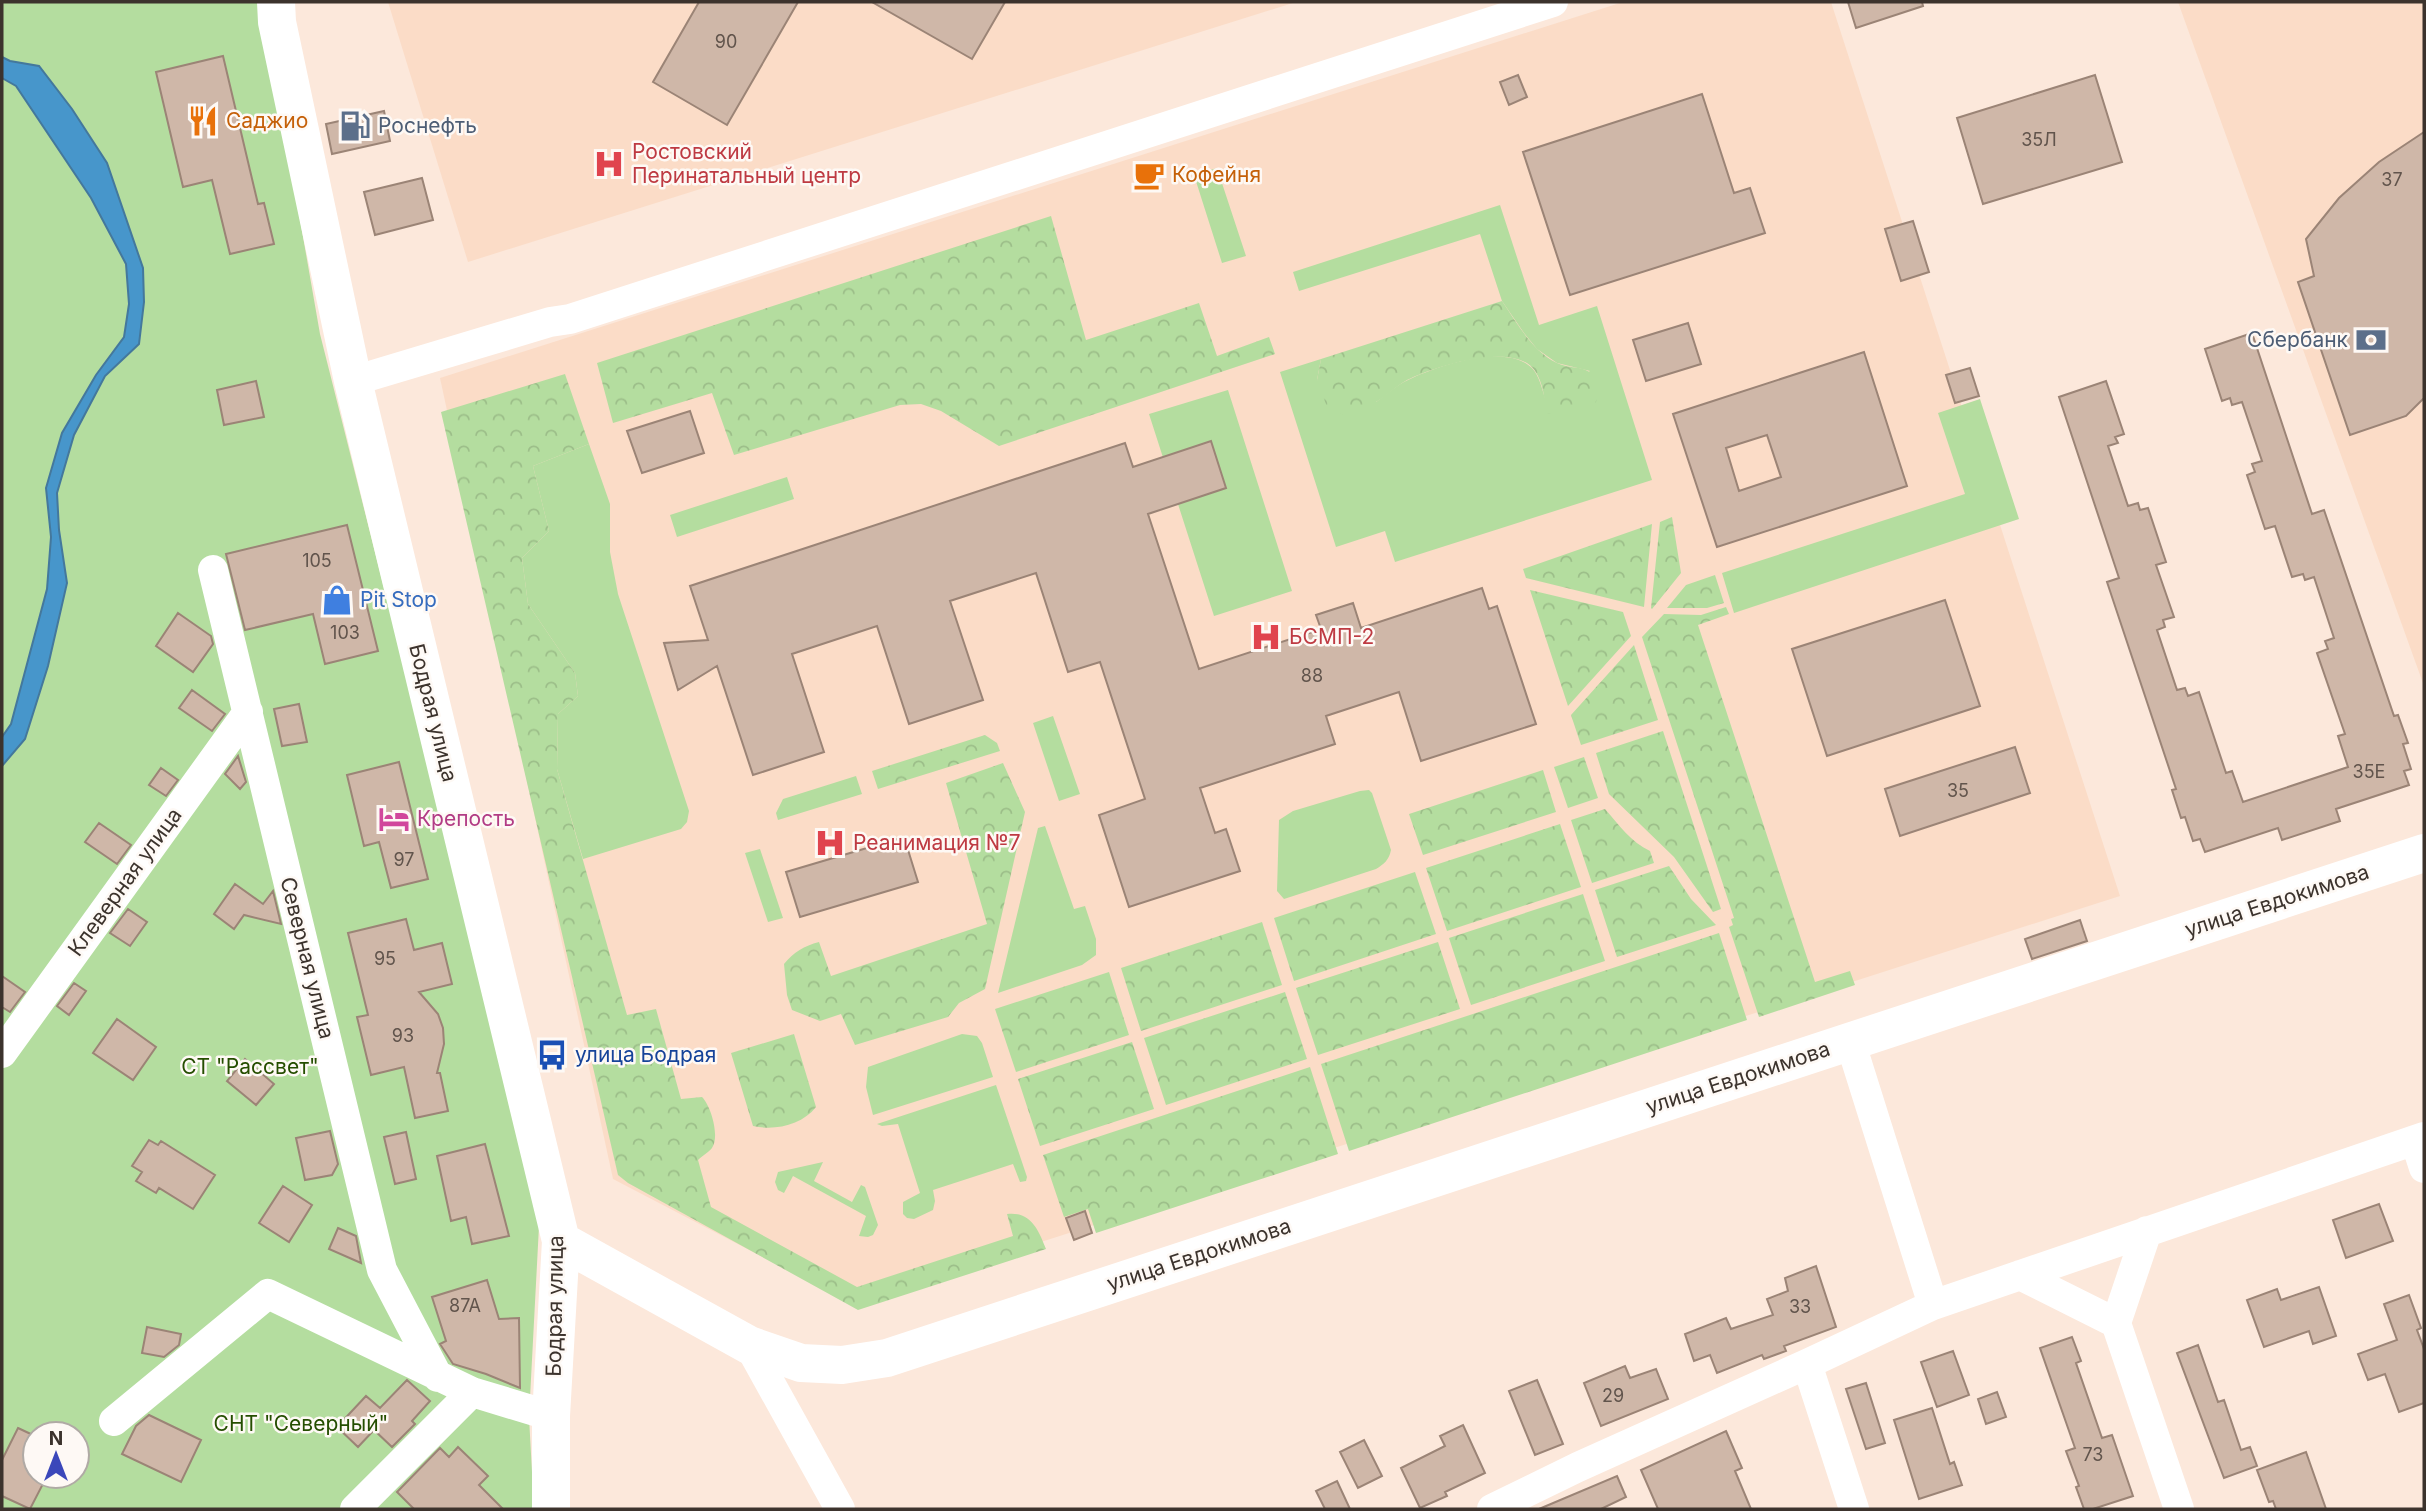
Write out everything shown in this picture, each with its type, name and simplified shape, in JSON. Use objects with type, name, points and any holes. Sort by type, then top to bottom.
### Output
[{"type":"main road","name":"Бодрая улица","points":[[276,2],[277,22],[353,381],[561,1241],[551,1416],[551,1509]]},
{"type":"main road","name":"улица Евдокимова","points":[[561,1241],[749,1345],[801,1363],[842,1365],[887,1358],[2424,853]]},
{"type":"street","points":[[353,381],[550,322],[570,319],[1553,2]]},
{"type":"street","name":"Северная улица","points":[[213,570],[382,1270],[438,1377]]},
{"type":"street","name":"Клеверная улица","points":[[2,1052],[248,712]]},
{"type":"street","name":"улица Евдокимова","points":[[1850,1041],[1933,1305]]},
{"type":"street","points":[[1492,1509],[1933,1305],[2420,1138],[2424,1168]]},
{"type":"street","points":[[2147,1231],[2116,1323],[2179,1509]]},
{"type":"street","points":[[2020,1275],[2116,1323]]},
{"type":"street","points":[[114,1421],[268,1294],[472,1392],[551,1416]]},
{"type":"street","points":[[749,1345],[840,1509]]},
{"type":"street","points":[[1807,1364],[1854,1509]]},
{"type":"street","points":[[355,1509],[472,1392]]},
{"type":"shaded area","name":"Ростовский Перинатальный центр","points":[[388,2],[1296,2],[468,262]]},
{"type":"shaded area","name":"БСМП-2","points":[[1623,2],[1831,2],[2120,896],[851,1303],[613,1179],[440,378]]},
{"type":"shaded area","points":[[2178,2],[2424,2],[2424,686]]},
{"type":"green space","name":"СТ \"Рассвет\"","points":[[2,2],[262,2],[320,334],[540,1207],[529,1417],[534,1509],[2,1509]]},
{"type":"green space","points":[[1217,168],[1246,256],[1222,263],[1194,175]]},
{"type":"green space","points":[[1500,205],[1539,325],[1597,306],[1652,480],[1395,562],[1385,531],[1336,547],[1280,372],[1321,359],[1317,380],[1376,402],[1420,374],[1471,359],[1506,357],[1520,360],[1534,371],[1545,398],[1590,371],[1557,363],[1537,349],[1524,333],[1502,301],[1480,234],[1299,291],[1293,272]]},
{"type":"green space","points":[[1051,216],[1086,340],[1199,303],[1217,356],[1269,337],[1275,354],[999,446],[941,411],[921,404],[900,405],[734,455],[712,393],[613,423],[597,363]]},
{"type":"green space","points":[[1502,301],[1526,336],[1548,358],[1564,366],[1584,369],[1594,376],[1600,383],[1596,402],[1575,417],[1546,413],[1542,386],[1535,371],[1525,362],[1493,357],[1454,363],[1419,375],[1403,382],[1376,402],[1346,416],[1327,407],[1317,380],[1321,359]]},
{"type":"green space","points":[[565,374],[589,444],[533,466],[549,531],[522,558],[528,604],[575,673],[578,696],[558,714],[557,769],[627,1015],[656,1009],[681,1099],[702,1097],[711,1114],[715,1129],[714,1143],[711,1150],[698,1160],[711,1207],[857,1287],[1013,1236],[1007,1214],[1028,1219],[1037,1229],[1046,1249],[858,1310],[618,1175],[441,412]]},
{"type":"green space","points":[[1228,390],[1292,591],[1214,616],[1149,414]]},
{"type":"green space","points":[[1980,399],[2019,519],[1734,613],[1722,573],[1965,494],[1938,413]]},
{"type":"green space","points":[[589,444],[610,504],[610,552],[618,594],[689,811],[687,822],[681,829],[583,859],[557,769],[558,714],[578,696],[575,673],[528,604],[522,558],[549,531],[533,466]]},
{"type":"green space","points":[[787,477],[794,499],[677,537],[670,515]]},
{"type":"green space","points":[[1672,517],[1681,573],[1652,609],[1660,522]]},
{"type":"green space","points":[[1652,524],[1644,607],[1526,578],[1523,569]]},
{"type":"green space","points":[[1715,575],[1724,603],[1707,608],[1667,608],[1686,585]]},
{"type":"green space","points":[[1530,590],[1623,612],[1631,636],[1568,706]]},
{"type":"green space","points":[[1726,607],[1729,614],[1698,625],[1815,982],[1850,971],[1855,985],[1759,1017],[1729,927],[1733,925],[1731,919],[1734,918],[1642,637],[1664,614],[1701,615]]},
{"type":"green space","points":[[1634,645],[1658,720],[1581,745],[1571,715]]},
{"type":"green space","points":[[1053,716],[1080,794],[1059,801],[1033,723]]},
{"type":"green space","points":[[1663,731],[1721,909],[1713,912],[1674,857],[1609,794],[1596,753]]},
{"type":"green space","points":[[985,735],[997,743],[1000,751],[878,789],[872,771]]},
{"type":"green space","points":[[1584,757],[1598,798],[1568,808],[1554,767]]},
{"type":"green space","points":[[1003,763],[1025,812],[985,989],[959,1003],[948,1017],[855,1045],[841,1014],[820,1021],[792,1010],[787,995],[784,964],[809,945],[819,942],[831,976],[987,924],[946,783]]},
{"type":"green space","points":[[1543,770],[1556,812],[1423,855],[1409,814]]},
{"type":"green space","points":[[856,776],[862,794],[778,820],[776,813],[783,799]]},
{"type":"green space","points":[[1369,790],[1391,850],[1386,861],[1376,869],[1284,899],[1277,891],[1279,820],[1293,811]]},
{"type":"green space","points":[[1605,809],[1631,838],[1650,851],[1654,863],[1592,883],[1571,820]]},
{"type":"green space","points":[[1560,824],[1581,887],[1447,931],[1426,868]]},
{"type":"green space","points":[[1045,826],[1074,909],[1085,906],[1096,939],[1096,955],[1082,965],[998,993],[1038,828]]},
{"type":"green space","points":[[760,849],[783,918],[768,922],[745,853]]},
{"type":"green space","points":[[1669,866],[1691,899],[1716,925],[1617,957],[1595,890]]},
{"type":"green space","points":[[1415,872],[1436,934],[1294,981],[1274,918]]},
{"type":"green space","points":[[1583,894],[1605,961],[1471,1005],[1449,938]]},
{"type":"green space","points":[[1262,922],[1282,985],[1141,1031],[1121,968]]},
{"type":"green space","points":[[1719,933],[1747,1020],[1349,1151],[1321,1064]]},
{"type":"green space","points":[[1438,942],[1460,1009],[1318,1055],[1296,988]]},
{"type":"green space","points":[[1109,972],[1129,1035],[1016,1072],[995,1009]]},
{"type":"green space","points":[[1285,992],[1307,1059],[1166,1105],[1144,1038]]},
{"type":"green space","points":[[794,1034],[816,1107],[803,1118],[787,1125],[770,1128],[753,1126],[731,1053]]},
{"type":"green space","points":[[962,1034],[977,1036],[982,1043],[993,1077],[873,1115],[866,1087],[868,1067]]},
{"type":"green space","points":[[1132,1042],[1154,1109],[1040,1146],[1018,1079]]},
{"type":"green space","points":[[1310,1067],[1338,1154],[1096,1233],[1088,1209],[1064,1217],[1043,1155]]},
{"type":"green space","points":[[996,1085],[1027,1177],[1026,1181],[1020,1182],[1013,1164],[933,1190],[933,1210],[914,1219],[907,1218],[903,1214],[903,1202],[920,1193],[898,1124],[877,1124]]},
{"type":"green space","points":[[823,1162],[814,1181],[852,1202],[861,1185],[865,1187],[878,1225],[873,1235],[859,1236],[866,1216],[793,1176],[784,1193],[778,1190],[775,1182],[778,1172]]},
{"type":"water","points":[[2,57],[39,66],[72,109],[107,163],[143,268],[144,302],[139,344],[105,376],[74,435],[57,493],[67,583],[48,666],[25,739],[2,766],[2,737],[11,724],[47,589],[51,537],[46,488],[62,433],[96,375],[124,337],[129,304],[126,264],[91,198],[16,86],[2,78]]},
{"type":"building","points":[[699,2],[798,2],[727,125],[653,82]]},
{"type":"building","points":[[872,2],[1005,2],[972,59]]},
{"type":"building","points":[[1848,2],[1922,2],[1923,6],[1856,28]]},
{"type":"building","name":"Саджио","points":[[223,56],[258,204],[264,203],[274,244],[230,254],[212,180],[183,187],[156,72]]},
{"type":"building","points":[[1518,75],[1527,97],[1509,105],[1500,82]]},
{"type":"building","points":[[2095,75],[2122,162],[1983,204],[1957,118]]},
{"type":"building","points":[[1702,94],[1734,193],[1750,188],[1765,233],[1570,295],[1523,152]]},
{"type":"building","points":[[384,111],[390,141],[332,154],[326,124]]},
{"type":"building","name":"Сбербанк","points":[[2424,132],[2424,398],[2406,416],[2350,435],[2298,282],[2314,276],[2306,239],[2339,198],[2379,162]]},
{"type":"building","points":[[422,178],[433,220],[375,235],[364,192]]},
{"type":"building","points":[[1913,221],[1929,272],[1901,281],[1885,229]]},
{"type":"building","points":[[1688,323],[1701,364],[1646,381],[1633,340]]},
{"type":"building","points":[[2252,333],[2312,514],[2324,510],[2394,716],[2398,715],[2408,743],[2403,744],[2411,769],[2404,771],[2409,785],[2336,809],[2340,821],[2282,840],[2278,828],[2205,852],[2200,839],[2193,841],[2185,817],[2181,818],[2172,790],[2176,789],[2107,582],[2119,578],[2059,397],[2106,381],[2124,434],[2115,437],[2118,443],[2108,446],[2128,506],[2138,503],[2140,510],[2148,508],[2166,562],[2156,565],[2174,617],[2163,620],[2165,627],[2157,630],[2177,690],[2185,688],[2188,696],[2199,692],[2226,773],[2232,771],[2243,802],[2348,767],[2338,736],[2345,734],[2317,653],[2328,649],[2325,641],[2334,638],[2314,577],[2305,580],[2303,574],[2292,577],[2275,526],[2265,529],[2247,475],[2255,472],[2252,464],[2262,461],[2242,402],[2232,405],[2230,398],[2222,401],[2205,349]]},
{"type":"building","points":[[1864,352],[1907,486],[1717,547],[1673,414]],"holes":[[[1767,435],[1781,477],[1739,491],[1726,448]]]},
{"type":"building","points":[[1970,368],[1979,396],[1955,403],[1946,375]]},
{"type":"building","points":[[256,381],[264,417],[224,425],[217,390]]},
{"type":"building","points":[[690,411],[704,453],[642,473],[627,431]]},
{"type":"building","points":[[1211,441],[1226,488],[1148,514],[1199,669],[1321,629],[1316,615],[1353,603],[1361,628],[1482,588],[1489,609],[1497,606],[1536,724],[1421,761],[1399,692],[1326,716],[1335,744],[1200,788],[1215,833],[1226,829],[1240,871],[1129,907],[1099,815],[1145,799],[1100,662],[1068,672],[1036,573],[950,601],[983,700],[909,724],[877,626],[792,654],[824,752],[753,775],[717,666],[678,690],[664,643],[708,640],[690,586],[1125,443],[1133,467]]},
{"type":"building","points":[[347,525],[378,651],[325,664],[313,614],[245,630],[226,554]]},
{"type":"building","points":[[1945,600],[1980,706],[1827,756],[1792,649]]},
{"type":"building","points":[[178,613],[211,636],[213,644],[193,672],[156,646]]},
{"type":"building","points":[[192,690],[225,714],[212,731],[179,708]]},
{"type":"building","points":[[299,704],[307,742],[282,746],[274,709]]},
{"type":"building","points":[[2015,747],[2030,793],[1900,836],[1885,789]]},
{"type":"building","points":[[238,756],[246,782],[240,789],[225,774]]},
{"type":"building","points":[[399,762],[428,879],[391,888],[379,842],[364,846],[347,775]]},
{"type":"building","points":[[161,768],[178,780],[166,796],[149,785]]},
{"type":"building","points":[[99,823],[131,845],[117,864],[85,842]]},
{"type":"building","points":[[904,837],[918,882],[800,917],[786,872]]},
{"type":"building","points":[[235,884],[263,904],[273,891],[281,924],[244,915],[234,929],[214,914]]},
{"type":"building","points":[[128,909],[147,922],[130,946],[110,933]]},
{"type":"building","points":[[406,919],[414,950],[442,943],[452,984],[419,992],[438,1014],[443,1028],[444,1044],[437,1073],[440,1073],[448,1111],[415,1118],[404,1067],[371,1075],[357,1017],[368,1015],[348,933]]},
{"type":"building","points":[[2080,920],[2087,941],[2032,959],[2025,939]]},
{"type":"building","points":[[2,976],[25,992],[10,1012],[2,1007]]},
{"type":"building","points":[[74,983],[86,991],[69,1015],[57,1006]]},
{"type":"building","points":[[117,1019],[156,1047],[133,1080],[93,1053]]},
{"type":"building","points":[[245,1059],[274,1084],[256,1105],[227,1081]]},
{"type":"building","points":[[330,1131],[338,1164],[332,1175],[305,1180],[296,1138]]},
{"type":"building","points":[[406,1132],[416,1179],[395,1184],[384,1137]]},
{"type":"building","points":[[149,1140],[158,1145],[161,1141],[215,1175],[193,1209],[159,1188],[156,1193],[136,1181],[142,1172],[132,1166]]},
{"type":"building","points":[[485,1144],[509,1236],[472,1244],[466,1217],[451,1221],[437,1156]]},
{"type":"building","points":[[283,1186],[312,1205],[289,1242],[259,1223]]},
{"type":"building","points":[[2379,1204],[2393,1241],[2346,1258],[2333,1220]]},
{"type":"building","points":[[1085,1211],[1092,1233],[1074,1240],[1066,1218]]},
{"type":"building","points":[[338,1228],[356,1236],[361,1263],[329,1249]]},
{"type":"building","points":[[1816,1266],[1836,1327],[1784,1346],[1786,1351],[1764,1359],[1762,1355],[1717,1373],[1710,1355],[1694,1361],[1685,1334],[1726,1318],[1731,1329],[1773,1315],[1767,1299],[1788,1291],[1785,1278]]},
{"type":"building","points":[[487,1280],[499,1319],[519,1318],[520,1388],[453,1364],[440,1344],[446,1341],[432,1297]]},
{"type":"building","points":[[2319,1287],[2336,1336],[2313,1344],[2309,1331],[2264,1347],[2247,1300],[2277,1289],[2281,1300]]},
{"type":"building","points":[[2409,1295],[2421,1328],[2417,1330],[2424,1349],[2424,1403],[2399,1412],[2385,1374],[2368,1380],[2358,1354],[2397,1340],[2384,1304]]},
{"type":"building","points":[[147,1327],[181,1334],[179,1345],[164,1357],[142,1353]]},
{"type":"building","points":[[2072,1337],[2081,1361],[2076,1363],[2102,1438],[2112,1435],[2133,1496],[2093,1509],[2084,1509],[2076,1487],[2079,1486],[2066,1451],[2075,1448],[2040,1348]]},
{"type":"building","points":[[2198,1345],[2218,1402],[2224,1400],[2241,1450],[2250,1447],[2257,1466],[2224,1478],[2177,1353]]},
{"type":"building","points":[[1953,1351],[1969,1395],[1937,1407],[1921,1362]]},
{"type":"building","points":[[1625,1366],[1630,1378],[1656,1369],[1668,1399],[1601,1426],[1584,1383]]},
{"type":"building","points":[[407,1380],[430,1401],[412,1421],[415,1424],[392,1447],[374,1430],[358,1447],[337,1427],[366,1396],[380,1408]]},
{"type":"building","points":[[1537,1380],[1563,1444],[1535,1455],[1509,1391]]},
{"type":"building","points":[[1866,1383],[1885,1443],[1866,1449],[1846,1389]]},
{"type":"building","points":[[1997,1392],[2006,1417],[1986,1424],[1978,1399]]},
{"type":"building","points":[[1932,1408],[1950,1464],[1954,1462],[1962,1485],[1919,1499],[1894,1420]]},
{"type":"building","points":[[149,1415],[201,1440],[181,1482],[122,1454],[136,1426]]},
{"type":"building","points":[[1463,1425],[1485,1473],[1445,1492],[1447,1496],[1420,1508],[1401,1468],[1445,1446],[1440,1436]]},
{"type":"building","points":[[18,1428],[21,1429],[21,1490],[40,1490],[30,1509],[2,1496],[2,1460]]},
{"type":"building","points":[[1726,1431],[1742,1468],[1735,1471],[1751,1509],[1658,1509],[1641,1470]]},
{"type":"building","points":[[1364,1440],[1382,1476],[1358,1488],[1340,1452]]},
{"type":"building","points":[[458,1447],[488,1476],[479,1485],[503,1509],[414,1509],[397,1492],[440,1448],[449,1457]]},
{"type":"building","points":[[2306,1452],[2326,1509],[2276,1509],[2273,1501],[2269,1502],[2257,1470]]},
{"type":"building","points":[[1617,1476],[1626,1497],[1601,1509],[1539,1509]]},
{"type":"building","points":[[1337,1481],[1350,1509],[1325,1509],[1316,1491]]},
{"type":"place","name":"Саджио","points":[[203,121]]},
{"type":"place","name":"Роснефть","points":[[355,126]]},
{"type":"place","name":"Ростовский Перинатальный центр","points":[[609,164]]},
{"type":"place","name":"Кофейня","points":[[1149,175]]},
{"type":"place","name":"Сбербанк","points":[[2371,340]]},
{"type":"place","name":"Pit Stop","points":[[337,600]]},
{"type":"place","name":"БСМП-2","points":[[1266,637]]},
{"type":"place","name":"Крепость","points":[[394,819]]},
{"type":"place","name":"Реанимация №7","points":[[830,843]]},
{"type":"place","name":"улица Бодрая","points":[[552,1055]]},
{"type":"park label","name":"СНТ \"Северный\"","points":[[301,1424]]}]
